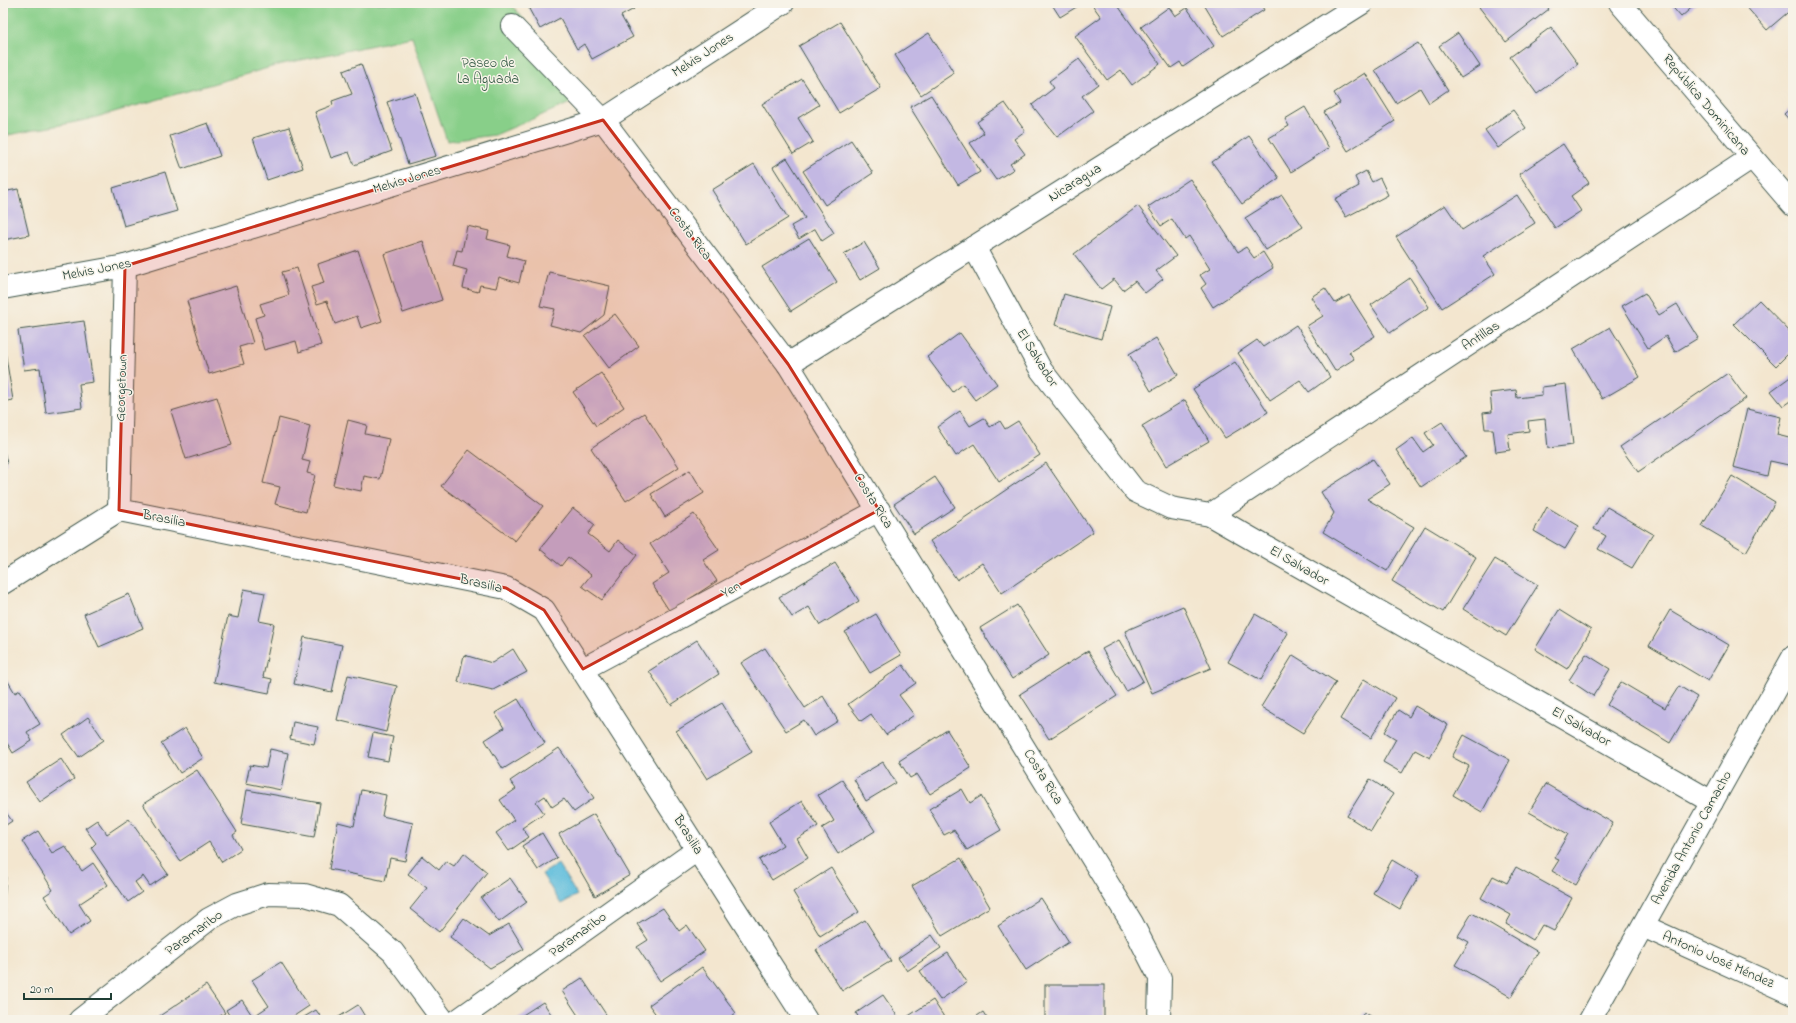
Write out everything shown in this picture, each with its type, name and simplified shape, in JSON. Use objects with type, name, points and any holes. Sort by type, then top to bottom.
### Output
[{"type":"street","name":"Melvis Jones","points":[[3,288],[125,266],[603,120],[783,3]]},
{"type":"street","name":"Nicaragua","points":[[788,364],[1362,3]]},
{"type":"street","name":"República Dominicana","points":[[1620,3],[1751,158],[1793,205]]},
{"type":"street","name":"Costa Rica","points":[[512,26],[603,120],[788,364],[1132,924],[1160,978],[1159,1020]]},
{"type":"street","name":"Antillas","points":[[1210,515],[1751,158]]},
{"type":"street","name":"El Salvador","points":[[974,247],[1041,370],[1135,491],[1171,508],[1210,515],[1712,802]]},
{"type":"street","name":"Georgetown","points":[[118,510],[125,266]]},
{"type":"street","points":[[3,583],[118,510]]},
{"type":"street","name":"Brasilia","points":[[118,510],[506,588],[544,610],[806,1020]]},
{"type":"street","name":"Yen","points":[[583,669],[879,510]]},
{"type":"street","name":"Avenida Antonio Camacho","points":[[1590,1020],[1793,657]]},
{"type":"street","name":"Paramaribo","points":[[458,1020],[697,850]]},
{"type":"street","name":"Paramaribo","points":[[80,1020],[209,919],[237,904],[268,894],[305,895],[339,905],[393,952],[443,1020]]},
{"type":"street","name":"Antonio José Méndez","points":[[1643,926],[1793,994]]},
{"type":"highlighted area","points":[[603,120],[788,364],[879,510],[583,669],[544,610],[506,588],[119,510],[125,266]]},
{"type":"green space","name":"Paseo de La Aguada","points":[[3,3],[510,3],[589,95],[495,135],[447,141],[412,37],[282,64],[86,120],[3,136]]},
{"type":"water","points":[[558,864],[577,895],[561,904],[542,874]]},
{"type":"building","points":[[541,3],[630,3],[634,9],[621,16],[633,37],[592,59],[584,44],[577,49],[560,18],[540,29],[529,9]]},
{"type":"building","points":[[1051,3],[1083,3],[1060,17]]},
{"type":"building","points":[[1091,3],[1116,3],[1160,64],[1132,85],[1121,70],[1107,80],[1075,36],[1101,17]]},
{"type":"building","points":[[1203,3],[1260,3],[1264,10],[1223,36]]},
{"type":"building","points":[[1483,3],[1544,3],[1549,9],[1506,42],[1479,7]]},
{"type":"building","points":[[1669,3],[1697,3],[1681,17]]},
{"type":"building","points":[[1743,3],[1793,3],[1793,8],[1767,30]]},
{"type":"building","points":[[1169,7],[1175,16],[1187,8],[1214,46],[1183,67],[1180,62],[1171,68],[1141,27]]},
{"type":"building","points":[[840,22],[881,88],[839,113],[799,46]]},
{"type":"building","points":[[1551,27],[1578,64],[1537,94],[1510,57]]},
{"type":"building","points":[[929,33],[954,73],[921,95],[895,55]]},
{"type":"building","points":[[1458,33],[1480,66],[1461,78],[1439,46]]},
{"type":"building","points":[[1418,43],[1448,90],[1429,103],[1420,88],[1396,103],[1375,70]]},
{"type":"building","points":[[1079,59],[1098,84],[1082,96],[1093,111],[1057,137],[1032,105],[1054,88],[1049,81]]},
{"type":"building","points":[[361,64],[392,151],[354,165],[349,152],[331,158],[315,112],[333,105],[332,101],[352,94],[343,71]]},
{"type":"building","points":[[1365,73],[1395,121],[1348,151],[1324,112],[1340,103],[1334,93]]},
{"type":"building","points":[[802,79],[819,105],[798,118],[813,142],[793,154],[762,104]]},
{"type":"building","points":[[415,93],[436,156],[408,164],[387,102]]},
{"type":"building","points":[[931,95],[980,172],[958,185],[910,107]]},
{"type":"building","points":[[1005,103],[1025,131],[1014,139],[1025,154],[1010,164],[1014,169],[996,180],[970,143],[984,133],[977,122]]},
{"type":"building","points":[[1793,106],[1793,124],[1784,114]]},
{"type":"building","points":[[1305,107],[1329,148],[1291,172],[1269,138],[1289,126],[1285,119]]},
{"type":"building","points":[[1513,110],[1526,128],[1498,148],[1485,130]]},
{"type":"building","points":[[208,123],[220,156],[182,169],[170,136]]},
{"type":"building","points":[[289,127],[303,168],[267,180],[253,138]]},
{"type":"building","points":[[1249,136],[1279,178],[1242,204],[1212,162]]},
{"type":"building","points":[[851,140],[873,173],[825,205],[803,171]]},
{"type":"building","points":[[1563,144],[1589,183],[1571,196],[1581,211],[1555,228],[1519,174]]},
{"type":"building","points":[[787,158],[834,233],[822,241],[815,229],[799,239],[791,226],[805,218],[773,167]]},
{"type":"building","points":[[754,164],[788,218],[746,244],[712,190]]},
{"type":"building","points":[[1366,171],[1372,182],[1380,178],[1388,195],[1346,217],[1335,199],[1359,186],[1355,177]]},
{"type":"building","points":[[165,172],[177,211],[124,226],[113,188]]},
{"type":"building","points":[[1190,179],[1238,252],[1246,247],[1254,258],[1263,252],[1273,268],[1213,307],[1201,288],[1206,284],[1200,275],[1210,269],[1189,236],[1185,239],[1172,219],[1161,226],[1148,207]]},
{"type":"building","points":[[18,189],[29,235],[3,240],[3,192]]},
{"type":"building","points":[[1282,195],[1303,227],[1266,250],[1245,218]]},
{"type":"building","points":[[1517,195],[1535,223],[1483,256],[1495,274],[1442,308],[1396,237],[1445,205],[1462,230]]},
{"type":"building","points":[[1138,206],[1176,256],[1156,271],[1163,279],[1145,293],[1135,281],[1123,290],[1114,279],[1101,289],[1074,254]]},
{"type":"building","points":[[467,226],[489,231],[487,239],[510,245],[507,256],[524,261],[519,283],[499,277],[496,288],[480,285],[478,292],[463,288],[467,270],[453,266],[457,250],[462,251]]},
{"type":"building","points":[[809,238],[837,282],[791,311],[762,267]]},
{"type":"building","points":[[423,241],[442,300],[403,313],[384,254]]},
{"type":"building","points":[[864,242],[880,268],[860,280],[844,254]]},
{"type":"building","points":[[358,250],[382,321],[361,328],[357,316],[335,324],[327,301],[317,304],[311,287],[324,283],[318,264]]},
{"type":"building","points":[[297,268],[321,345],[299,352],[296,341],[264,350],[255,318],[264,315],[260,304],[289,295],[282,272]]},
{"type":"building","points":[[549,272],[610,286],[604,315],[581,333],[550,325],[555,309],[540,306]]},
{"type":"building","points":[[1410,278],[1429,307],[1390,333],[1371,305]]},
{"type":"building","points":[[236,286],[253,343],[239,347],[244,364],[209,374],[187,301]]},
{"type":"building","points":[[1325,288],[1335,303],[1349,295],[1375,336],[1349,352],[1354,359],[1335,371],[1307,326],[1323,316],[1311,297]]},
{"type":"building","points":[[1645,293],[1659,315],[1677,304],[1698,338],[1675,352],[1666,336],[1648,348],[1622,306]]},
{"type":"building","points":[[1064,294],[1110,307],[1101,339],[1055,325]]},
{"type":"building","points":[[1759,300],[1793,335],[1793,349],[1776,366],[1734,324]]},
{"type":"building","points":[[615,314],[639,346],[609,368],[585,336]]},
{"type":"building","points":[[84,321],[93,382],[79,384],[82,408],[46,413],[40,368],[24,370],[18,330]]},
{"type":"building","points":[[1296,325],[1330,377],[1309,392],[1300,380],[1270,400],[1238,353],[1257,340],[1263,347]]},
{"type":"building","points":[[1610,327],[1640,377],[1602,399],[1573,349]]},
{"type":"building","points":[[960,333],[997,384],[975,400],[963,384],[953,392],[927,357]]},
{"type":"building","points":[[1156,338],[1178,375],[1151,391],[1129,354]]},
{"type":"building","points":[[3,339],[13,400],[3,402]]},
{"type":"building","points":[[1235,362],[1268,412],[1225,438],[1193,389]]},
{"type":"building","points":[[601,373],[624,407],[596,426],[573,392]]},
{"type":"building","points":[[1728,373],[1746,398],[1638,472],[1620,447]]},
{"type":"building","points":[[1793,375],[1793,399],[1783,406],[1771,391]]},
{"type":"building","points":[[1566,384],[1573,445],[1548,448],[1545,419],[1528,421],[1529,431],[1508,434],[1510,450],[1496,452],[1493,429],[1485,429],[1483,413],[1492,412],[1490,393],[1516,390],[1517,398],[1542,395],[1542,387]]},
{"type":"building","points":[[217,397],[232,445],[186,459],[171,411]]},
{"type":"building","points":[[1185,400],[1209,441],[1166,466],[1142,426]]},
{"type":"building","points":[[1747,409],[1781,417],[1777,435],[1793,439],[1793,466],[1770,461],[1767,476],[1733,467]]},
{"type":"building","points":[[960,411],[970,426],[984,418],[990,427],[1000,421],[1005,429],[1018,421],[1040,455],[999,482],[974,444],[956,456],[937,427]]},
{"type":"building","points":[[644,413],[679,467],[626,501],[591,448]]},
{"type":"building","points":[[279,418],[310,426],[302,460],[310,462],[307,473],[315,475],[306,512],[275,504],[280,487],[263,483]]},
{"type":"building","points":[[348,420],[367,425],[365,434],[389,439],[380,479],[364,476],[361,491],[333,485]]},
{"type":"building","points":[[1442,422],[1466,457],[1421,487],[1396,450],[1413,438],[1423,452],[1433,445],[1425,433]]},
{"type":"building","points":[[3,446],[7,464],[3,465]]},
{"type":"building","points":[[469,450],[543,506],[515,541],[441,486]]},
{"type":"building","points":[[1373,459],[1390,484],[1367,499],[1414,527],[1387,571],[1323,532],[1334,513],[1321,492]]},
{"type":"building","points":[[1046,463],[1093,532],[1002,593],[982,563],[957,580],[930,541]]},
{"type":"building","points":[[690,470],[704,493],[665,517],[651,494]]},
{"type":"building","points":[[1732,476],[1775,502],[1746,552],[1702,526]]},
{"type":"building","points":[[935,477],[955,507],[914,534],[894,504]]},
{"type":"building","points":[[1547,507],[1579,526],[1565,549],[1534,531]]},
{"type":"building","points":[[1607,507],[1653,534],[1632,568],[1598,549],[1606,536],[1594,529]]},
{"type":"building","points":[[573,508],[595,525],[588,534],[610,551],[618,540],[637,555],[602,600],[582,586],[591,575],[568,557],[561,566],[540,549]]},
{"type":"building","points":[[694,514],[719,550],[703,560],[717,581],[670,612],[652,584],[669,573],[650,544]]},
{"type":"building","points":[[1425,526],[1476,557],[1443,612],[1392,581]]},
{"type":"building","points":[[1495,559],[1538,585],[1506,636],[1463,609]]},
{"type":"building","points":[[835,563],[859,601],[820,625],[809,607],[792,617],[779,597]]},
{"type":"building","points":[[244,589],[265,593],[259,621],[274,624],[263,677],[272,679],[269,693],[214,682],[228,616],[238,618]]},
{"type":"building","points":[[129,594],[143,628],[99,647],[84,614]]},
{"type":"building","points":[[1017,605],[1049,655],[1012,679],[980,628]]},
{"type":"building","points":[[1183,606],[1211,668],[1152,693],[1125,631]]},
{"type":"building","points":[[1559,610],[1591,630],[1567,669],[1535,649]]},
{"type":"building","points":[[1670,610],[1729,645],[1708,681],[1649,646]]},
{"type":"building","points":[[876,614],[901,655],[870,673],[845,632]]},
{"type":"building","points":[[1255,614],[1288,633],[1261,680],[1228,662]]},
{"type":"building","points":[[304,637],[342,645],[332,692],[294,684]]},
{"type":"building","points":[[697,640],[719,674],[671,705],[649,671]]},
{"type":"building","points":[[1119,640],[1143,681],[1126,691],[1102,649]]},
{"type":"building","points":[[765,648],[805,708],[823,696],[838,721],[814,736],[804,720],[786,731],[741,663]]},
{"type":"building","points":[[513,649],[527,672],[493,690],[458,682],[464,655],[492,663]]},
{"type":"building","points":[[1088,651],[1117,696],[1049,739],[1020,694]]},
{"type":"building","points":[[1586,654],[1610,669],[1593,696],[1569,680]]},
{"type":"building","points":[[1293,655],[1336,682],[1303,733],[1261,707]]},
{"type":"building","points":[[903,665],[916,683],[899,695],[914,715],[886,735],[871,714],[861,721],[848,704]]},
{"type":"building","points":[[348,675],[397,686],[386,732],[337,720]]},
{"type":"building","points":[[6,678],[15,693],[20,690],[40,724],[27,732],[32,741],[13,753],[7,743],[3,746],[3,679]]},
{"type":"building","points":[[1364,679],[1395,698],[1371,738],[1340,719]]},
{"type":"building","points":[[1621,682],[1665,708],[1679,686],[1697,697],[1670,743],[1607,705]]},
{"type":"building","points":[[518,699],[545,743],[503,769],[485,740],[504,728],[495,713]]},
{"type":"building","points":[[722,703],[752,752],[707,779],[676,731]]},
{"type":"building","points":[[1415,706],[1448,725],[1430,758],[1415,750],[1402,773],[1383,762],[1396,739],[1385,732],[1398,710],[1409,717]]},
{"type":"building","points":[[88,717],[104,740],[79,757],[63,735]]},
{"type":"building","points":[[293,722],[318,727],[314,744],[290,739]]},
{"type":"building","points":[[185,728],[203,758],[180,773],[161,743]]},
{"type":"building","points":[[947,730],[971,768],[930,794],[917,774],[910,778],[899,761]]},
{"type":"building","points":[[373,733],[393,737],[388,761],[368,757]]},
{"type":"building","points":[[1464,735],[1510,760],[1482,812],[1453,795],[1469,766],[1452,757]]},
{"type":"building","points":[[559,748],[594,798],[574,812],[564,799],[552,807],[545,796],[536,802],[544,813],[522,828],[529,837],[509,851],[496,833],[514,820],[500,800],[516,789],[510,781]]},
{"type":"building","points":[[270,749],[288,753],[281,790],[246,783],[250,765],[266,768]]},
{"type":"building","points":[[61,759],[74,779],[40,802],[26,782]]},
{"type":"building","points":[[883,762],[896,783],[866,801],[854,779]]},
{"type":"building","points":[[197,770],[237,832],[233,835],[241,849],[222,862],[209,842],[180,861],[143,804]]},
{"type":"building","points":[[1370,779],[1393,794],[1371,831],[1347,816]]},
{"type":"building","points":[[842,780],[875,831],[838,854],[822,828],[834,821],[818,795]]},
{"type":"building","points":[[1546,784],[1613,823],[1576,885],[1552,871],[1559,860],[1554,858],[1568,834],[1529,812]]},
{"type":"building","points":[[962,789],[970,803],[981,796],[1001,830],[967,850],[954,830],[944,835],[929,809]]},
{"type":"building","points":[[247,790],[320,803],[314,837],[241,824]]},
{"type":"building","points":[[361,790],[386,795],[382,816],[413,823],[405,861],[390,858],[385,881],[329,869],[338,822],[354,826]]},
{"type":"building","points":[[802,801],[818,826],[797,839],[808,858],[772,880],[759,860],[783,845],[769,822]]},
{"type":"building","points":[[3,808],[12,821],[3,827]]},
{"type":"building","points":[[594,814],[630,875],[595,896],[559,834]]},
{"type":"building","points":[[129,819],[168,874],[150,886],[143,876],[135,882],[142,892],[128,902],[91,848],[96,843],[85,828],[97,820],[107,834]]},
{"type":"building","points":[[38,831],[52,853],[65,846],[82,871],[93,863],[108,885],[79,904],[90,921],[69,935],[44,896],[53,890],[22,841]]},
{"type":"building","points":[[542,833],[557,858],[538,870],[522,846]]},
{"type":"building","points":[[464,853],[487,872],[439,932],[410,909],[427,888],[408,874],[422,856],[439,870],[446,861],[454,866]]},
{"type":"building","points":[[961,858],[990,907],[942,936],[912,886]]},
{"type":"building","points":[[1392,860],[1419,876],[1400,909],[1373,893]]},
{"type":"building","points":[[3,864],[7,864],[4,902],[3,902]]},
{"type":"building","points":[[1516,867],[1572,898],[1554,931],[1542,925],[1533,940],[1506,924],[1511,915],[1481,898],[1493,876],[1507,883]]},
{"type":"building","points":[[831,868],[859,912],[820,936],[793,892]]},
{"type":"building","points":[[510,878],[527,902],[499,922],[481,898]]},
{"type":"building","points":[[1041,898],[1069,942],[1026,970],[998,926]]},
{"type":"building","points":[[663,908],[679,931],[687,925],[705,951],[660,981],[637,947],[648,940],[637,924]]},
{"type":"building","points":[[1472,913],[1538,952],[1511,997],[1455,965],[1469,942],[1458,936]]},
{"type":"building","points":[[464,918],[489,936],[509,924],[524,949],[490,968],[450,937]]},
{"type":"building","points":[[865,920],[891,961],[842,991],[816,950]]},
{"type":"building","points":[[932,935],[941,948],[907,971],[898,958]]},
{"type":"building","points":[[948,953],[967,982],[940,1000],[920,971]]},
{"type":"building","points":[[281,962],[309,1006],[288,1020],[261,1020],[257,1014],[269,1006],[252,980]]},
{"type":"building","points":[[702,967],[736,1013],[726,1020],[660,1020],[649,1005]]},
{"type":"building","points":[[582,978],[609,1019],[581,1020],[562,991]]},
{"type":"building","points":[[206,985],[225,1013],[213,1020],[160,1020],[158,1017]]},
{"type":"building","points":[[1045,985],[1104,985],[1104,1020],[1045,1020]]},
{"type":"building","points":[[883,995],[900,1020],[860,1020],[856,1013]]},
{"type":"building","points":[[242,1000],[255,1020],[232,1020],[226,1010]]},
{"type":"building","points":[[933,1000],[946,1020],[909,1020],[907,1017]]},
{"type":"building","points":[[543,1002],[555,1020],[515,1020]]},
{"type":"building","points":[[358,1005],[367,1020],[334,1020]]},
{"type":"building","points":[[316,1010],[323,1020],[299,1020]]},
{"type":"building","points":[[983,1012],[988,1020],[971,1020]]},
{"type":"building","points":[[1364,1012],[1377,1020],[1360,1020]]}]
